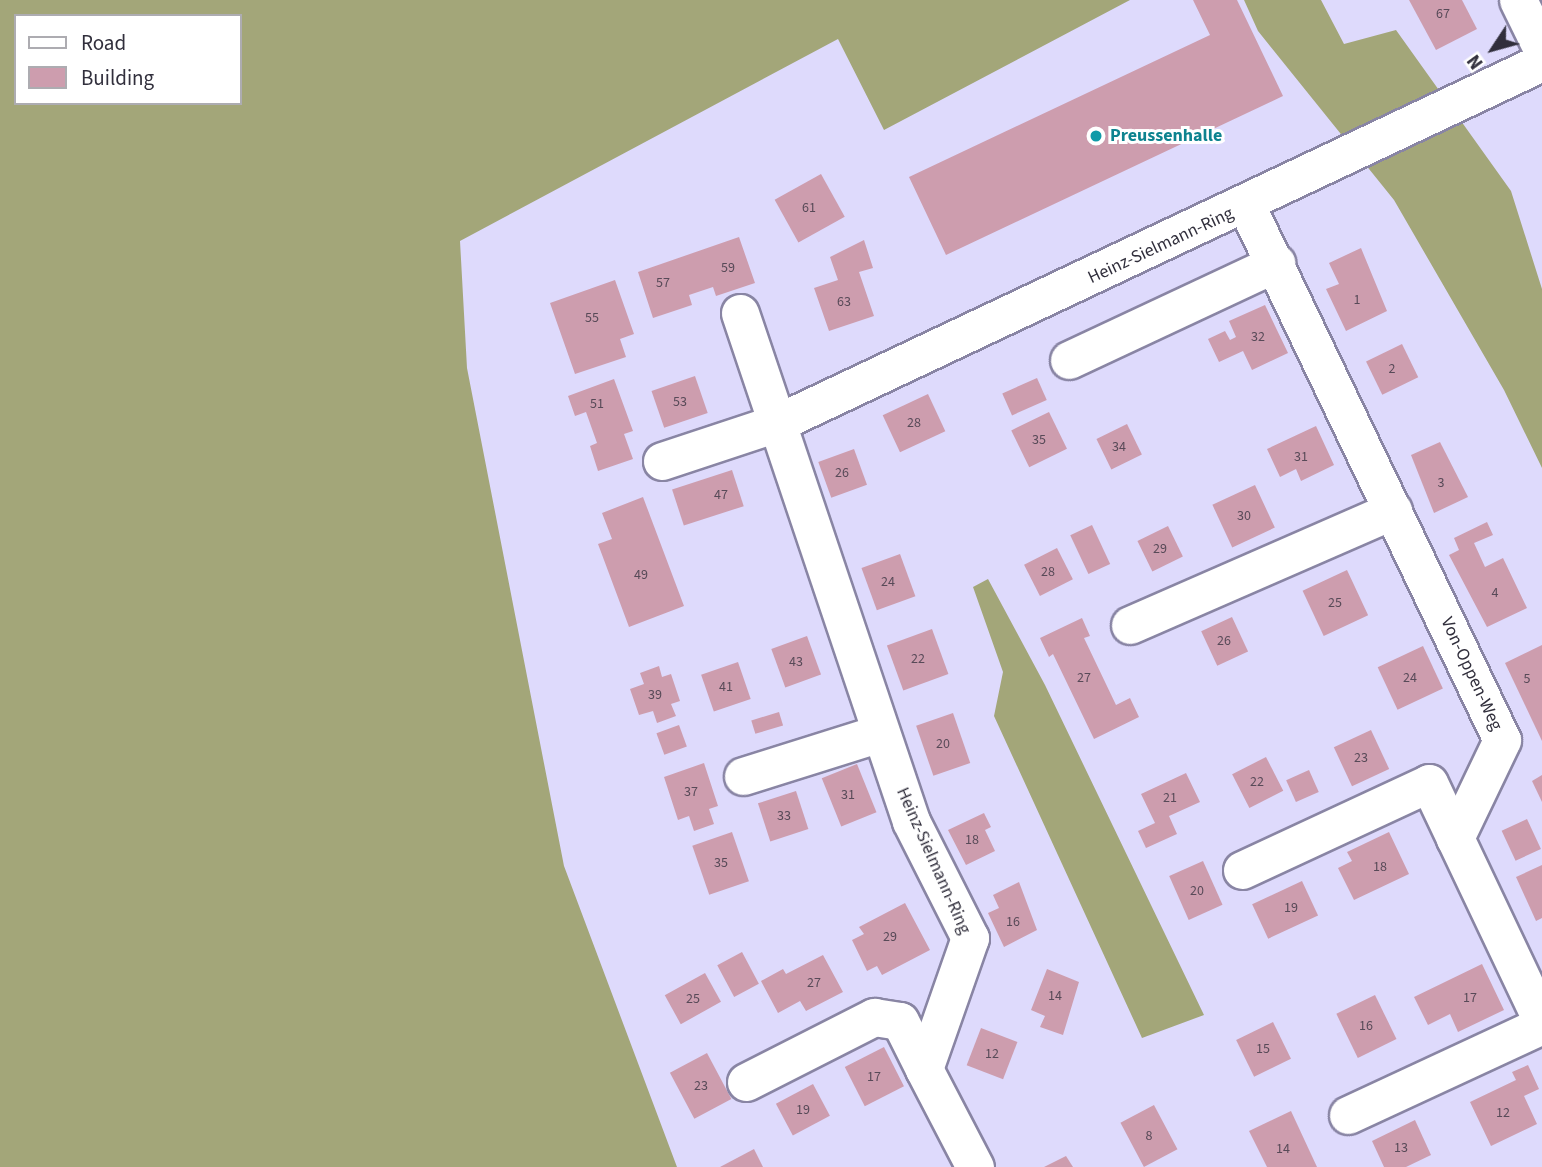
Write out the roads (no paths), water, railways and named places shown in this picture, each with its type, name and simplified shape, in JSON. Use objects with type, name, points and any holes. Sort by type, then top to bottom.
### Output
[{"type":"street","points":[[1518,0],[1542,48]]},
{"type":"street","name":"Heinz-Sielmann-Ring","points":[[662,461],[777,423],[1246,205],[1542,62]]},
{"type":"street","name":"Von-Oppen-Weg","points":[[1246,205],[1502,740],[1455,838]]},
{"type":"street","points":[[1069,360],[1276,263]]},
{"type":"street","name":"Heinz-Sielmann-Ring","points":[[740,313],[911,821],[970,938],[924,1069]]},
{"type":"street","points":[[1130,625],[1393,510]]},
{"type":"street","points":[[743,776],[880,733]]},
{"type":"street","points":[[1242,870],[1429,783],[1542,1023],[1348,1115]]},
{"type":"street","points":[[746,1082],[874,1017],[900,1021],[975,1167]]},
{"type":"place","name":"Preussenhalle","points":[[1096,136]]}]
